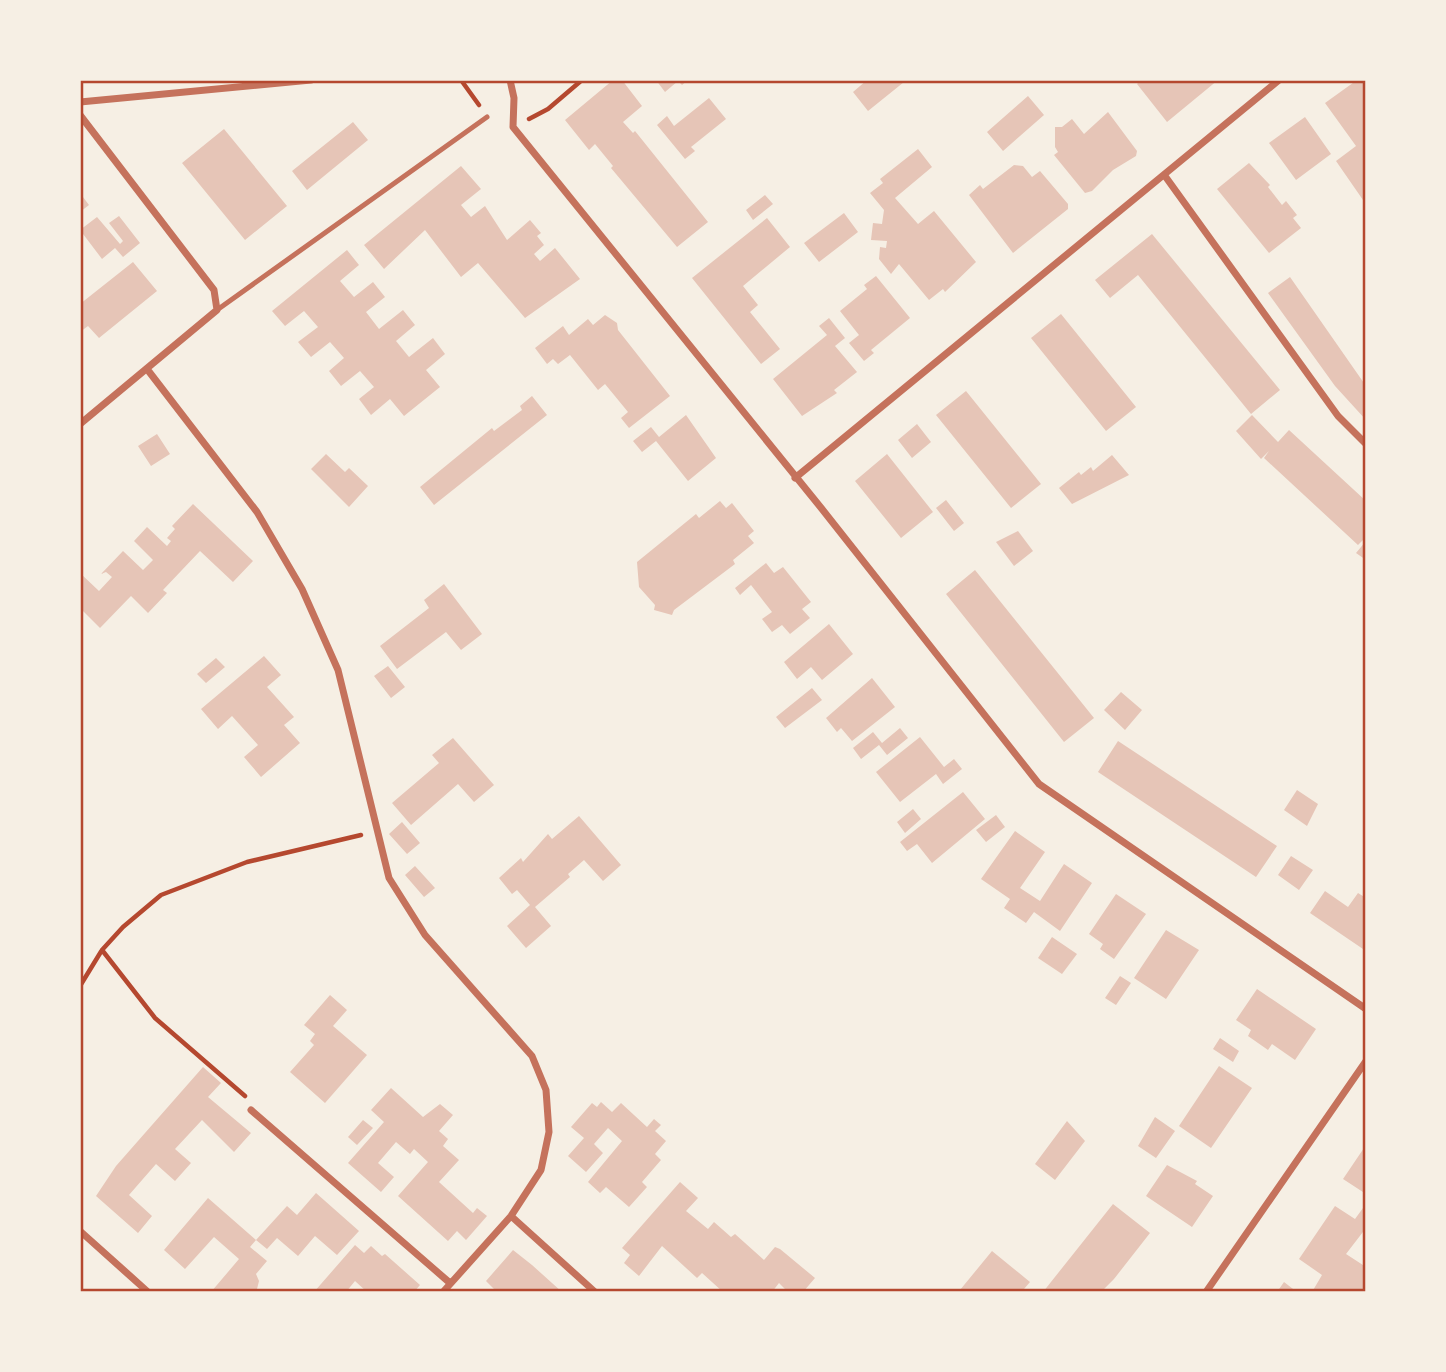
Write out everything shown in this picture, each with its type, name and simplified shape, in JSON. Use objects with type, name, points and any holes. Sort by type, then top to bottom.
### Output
[{"type":"street","points":[[80,102],[311,80]]},
{"type":"street","points":[[510,80],[514,98],[513,127],[1039,785],[1366,1009]]},
{"type":"street","points":[[795,478],[1279,80]]},
{"type":"street","points":[[80,115],[214,290],[217,310],[80,424]]},
{"type":"street","points":[[1165,176],[1338,416],[1366,444]]},
{"type":"street","points":[[147,369],[257,512],[302,589],[338,670],[388,878],[425,935],[532,1056],[546,1090],[549,1132],[541,1170],[512,1216],[443,1292]]},
{"type":"street","points":[[1206,1292],[1366,1061]]},
{"type":"street","points":[[251,1110],[450,1283]]},
{"type":"street","points":[[512,1216],[595,1292]]},
{"type":"street","points":[[80,1231],[148,1292]]},
{"type":"lane","points":[[217,310],[487,117]]},
{"type":"path","points":[[461,80],[487,117]]},
{"type":"path","points":[[513,127],[548,109],[582,80]]},
{"type":"path","points":[[80,986],[102,950],[123,927],[161,895],[247,862],[376,833]]},
{"type":"path","points":[[102,950],[155,1018],[248,1099],[251,1110]]},
{"type":"building","points":[[613,80],[622,80],[642,106],[623,122],[633,133],[635,131],[708,222],[677,247],[611,168],[613,166],[595,144],[589,150],[565,120]]},
{"type":"building","points":[[656,80],[688,80],[682,85],[678,81],[665,92]]},
{"type":"building","points":[[867,80],[904,82],[868,111],[853,92]]},
{"type":"building","points":[[1141,80],[1218,80],[1167,122],[1137,84]]},
{"type":"building","points":[[1357,80],[1366,83],[1366,198],[1363,200],[1336,161],[1356,146],[1325,103]]},
{"type":"building","points":[[1028,96],[1044,115],[1003,151],[987,132]]},
{"type":"building","points":[[709,98],[726,119],[691,147],[695,151],[685,159],[657,125],[667,116],[674,126]]},
{"type":"building","points":[[1108,112],[1137,151],[1136,156],[1113,170],[1092,191],[1085,193],[1054,155],[1058,152],[1055,147],[1055,127],[1062,127],[1072,119],[1084,134]]},
{"type":"building","points":[[1305,117],[1331,154],[1296,180],[1269,143]]},
{"type":"building","points":[[353,122],[368,140],[307,190],[292,171]]},
{"type":"building","points":[[224,129],[287,206],[245,240],[182,163]]},
{"type":"building","points":[[918,149],[932,167],[895,198],[918,224],[934,211],[976,262],[945,292],[943,289],[929,300],[899,264],[891,274],[879,259],[880,247],[886,248],[887,241],[871,240],[873,223],[882,224],[884,210],[870,193],[883,183],[880,179]]},
{"type":"building","points":[[1249,163],[1270,185],[1268,187],[1282,205],[1286,201],[1297,215],[1293,218],[1301,228],[1269,253],[1217,189]]},
{"type":"building","points":[[1014,165],[1023,166],[1032,177],[1040,171],[1068,204],[1068,209],[1013,253],[969,195],[980,185],[983,189]]},
{"type":"building","points":[[461,166],[481,189],[461,205],[471,217],[485,206],[507,240],[530,220],[541,233],[537,236],[544,245],[534,254],[540,261],[555,248],[580,279],[525,318],[478,263],[461,277],[425,230],[384,269],[364,245]]},
{"type":"building","points":[[80,193],[89,205],[80,212]]},
{"type":"building","points":[[765,195],[773,204],[753,220],[746,210]]},
{"type":"building","points":[[844,213],[858,232],[819,262],[804,243]]},
{"type":"building","points":[[119,216],[140,243],[123,257],[115,248],[102,259],[80,230],[97,217],[120,244],[123,241],[109,223]]},
{"type":"building","points":[[767,218],[790,247],[743,286],[758,305],[750,312],[780,349],[761,364],[692,278]]},
{"type":"building","points":[[1152,234],[1280,390],[1251,414],[1138,275],[1110,298],[1095,280]]},
{"type":"building","points":[[347,250],[359,265],[340,281],[354,297],[373,282],[385,297],[366,312],[379,329],[403,310],[415,325],[396,341],[409,357],[433,338],[445,354],[426,370],[440,387],[404,416],[390,399],[371,415],[359,399],[374,387],[360,371],[341,386],[329,371],[344,358],[330,342],[311,357],[298,342],[318,327],[304,311],[285,326],[272,311]]},
{"type":"building","points":[[133,262],[157,291],[99,338],[88,326],[80,332],[80,304]]},
{"type":"building","points":[[876,276],[910,318],[871,350],[874,353],[864,361],[849,343],[859,335],[840,311],[867,289],[864,285]]},
{"type":"building","points":[[1290,277],[1366,386],[1366,420],[1335,386],[1268,293]]},
{"type":"building","points":[[1061,314],[1136,407],[1106,431],[1031,338]]},
{"type":"building","points":[[605,315],[617,323],[618,330],[670,396],[629,428],[621,418],[628,412],[605,384],[598,390],[570,355],[558,364],[553,359],[547,364],[535,348],[563,326],[569,335],[588,319],[593,325]]},
{"type":"building","points":[[829,318],[845,338],[835,346],[857,372],[834,390],[837,393],[802,416],[773,379],[827,335],[819,326]]},
{"type":"building","points":[[966,391],[1041,484],[1011,508],[936,415]]},
{"type":"building","points":[[532,396],[547,415],[434,505],[420,487],[492,428],[494,431],[522,410],[520,406]]},
{"type":"building","points":[[686,415],[716,458],[688,481],[656,441],[642,452],[633,441],[651,427],[659,437]]},
{"type":"building","points":[[1252,415],[1278,442],[1289,430],[1366,501],[1366,537],[1358,545],[1264,458],[1269,451],[1261,459],[1236,431]]},
{"type":"building","points":[[917,424],[931,442],[912,458],[898,440]]},
{"type":"building","points":[[157,434],[170,454],[151,466],[138,446]]},
{"type":"building","points":[[326,454],[345,472],[349,468],[368,486],[349,507],[311,469]]},
{"type":"building","points":[[887,454],[933,512],[901,538],[855,481]]},
{"type":"building","points":[[1112,455],[1129,475],[1072,504],[1059,488],[1079,472],[1081,475],[1091,467],[1093,471]]},
{"type":"building","points":[[946,500],[964,523],[954,531],[936,508]]},
{"type":"building","points":[[720,501],[726,508],[732,503],[754,531],[748,536],[754,543],[733,560],[735,564],[674,610],[672,615],[654,610],[655,605],[639,587],[637,562],[696,514],[699,518]]},
{"type":"building","points":[[193,504],[253,561],[233,582],[200,551],[163,590],[167,593],[148,613],[131,596],[100,628],[80,608],[80,573],[99,591],[112,577],[106,572],[101,574],[123,551],[143,570],[153,560],[134,541],[147,527],[167,546],[171,541],[167,538],[175,529],[172,526]]},
{"type":"building","points":[[1018,531],[1033,551],[1014,566],[996,542]]},
{"type":"building","points":[[1366,541],[1366,560],[1356,553]]},
{"type":"building","points":[[766,563],[774,573],[783,567],[811,602],[802,609],[810,618],[790,634],[782,625],[772,632],[762,619],[772,612],[751,585],[740,595],[735,588]]},
{"type":"building","points":[[975,570],[1094,718],[1064,742],[946,594]]},
{"type":"building","points":[[444,584],[482,634],[461,650],[446,632],[397,669],[380,646],[429,608],[424,600]]},
{"type":"building","points":[[829,624],[853,654],[822,680],[811,667],[797,679],[784,662]]},
{"type":"building","points":[[264,656],[281,675],[267,687],[294,717],[284,725],[300,743],[261,777],[244,757],[258,745],[232,716],[218,729],[201,709]]},
{"type":"building","points":[[216,658],[225,667],[206,683],[197,674]]},
{"type":"building","points":[[388,666],[405,687],[391,698],[374,676]]},
{"type":"building","points":[[872,678],[895,707],[852,741],[841,728],[837,732],[826,718]]},
{"type":"building","points":[[812,688],[822,700],[785,728],[776,717]]},
{"type":"building","points":[[1121,692],[1142,710],[1125,730],[1104,710]]},
{"type":"building","points":[[900,728],[908,738],[887,755],[879,745],[861,759],[853,748],[873,732],[882,743]]},
{"type":"building","points":[[920,737],[944,767],[954,759],[962,769],[943,784],[936,774],[900,802],[876,772]]},
{"type":"building","points":[[453,738],[494,785],[474,802],[458,784],[411,825],[392,803],[439,763],[432,755]]},
{"type":"building","points":[[1118,741],[1277,846],[1256,877],[1098,772]]},
{"type":"building","points":[[1297,790],[1318,804],[1307,826],[1284,810]]},
{"type":"building","points":[[963,792],[985,819],[932,863],[917,844],[907,851],[900,842]]},
{"type":"building","points":[[913,809],[921,819],[905,833],[897,822]]},
{"type":"building","points":[[996,815],[1005,827],[986,842],[976,830]]},
{"type":"building","points":[[579,816],[621,865],[603,881],[584,860],[568,874],[570,877],[535,907],[551,926],[526,948],[507,926],[530,905],[517,890],[512,894],[499,878],[521,858],[523,862],[548,834],[552,839]]},
{"type":"building","points":[[402,822],[420,843],[407,854],[389,834]]},
{"type":"building","points":[[1015,831],[1045,852],[1020,888],[1040,901],[1064,864],[1092,883],[1060,931],[1034,912],[1026,923],[1004,908],[1010,899],[981,879]]},
{"type":"building","points":[[1291,856],[1313,870],[1299,890],[1278,875]]},
{"type":"building","points":[[415,866],[435,888],[424,897],[405,875]]},
{"type":"building","points":[[1325,891],[1348,907],[1358,893],[1366,898],[1366,945],[1363,949],[1310,913]]},
{"type":"building","points":[[1116,894],[1146,914],[1114,959],[1100,949],[1103,944],[1089,934]]},
{"type":"building","points":[[1166,930],[1199,950],[1166,999],[1134,978]]},
{"type":"building","points":[[1052,937],[1077,954],[1062,974],[1038,958]]},
{"type":"building","points":[[1120,976],[1131,983],[1116,1005],[1105,998]]},
{"type":"building","points":[[1257,989],[1316,1029],[1295,1060],[1272,1044],[1268,1050],[1248,1036],[1251,1030],[1236,1020]]},
{"type":"building","points":[[330,995],[347,1010],[333,1026],[367,1055],[325,1103],[290,1072],[314,1045],[310,1041],[315,1034],[304,1025]]},
{"type":"building","points":[[1220,1038],[1239,1051],[1233,1062],[1213,1049]]},
{"type":"building","points":[[1219,1066],[1252,1088],[1211,1148],[1179,1126]]},
{"type":"building","points":[[203,1067],[221,1083],[208,1097],[251,1133],[234,1152],[202,1120],[175,1149],[191,1163],[175,1181],[156,1164],[129,1195],[152,1216],[138,1233],[96,1196],[116,1166]]},
{"type":"building","points":[[391,1088],[423,1117],[440,1104],[453,1115],[439,1131],[448,1139],[443,1146],[459,1160],[439,1182],[473,1213],[477,1208],[487,1216],[466,1240],[457,1231],[448,1241],[398,1196],[428,1162],[414,1149],[410,1154],[396,1142],[378,1163],[394,1177],[381,1192],[348,1163],[384,1122],[371,1110]]},
{"type":"building","points":[[601,1102],[612,1112],[621,1103],[647,1127],[654,1119],[661,1125],[655,1131],[666,1141],[655,1154],[661,1160],[642,1182],[647,1187],[629,1207],[606,1187],[600,1193],[588,1182],[622,1141],[608,1128],[594,1144],[603,1153],[586,1172],[568,1156],[584,1138],[571,1127],[592,1103],[597,1107]]},
{"type":"building","points":[[1155,1117],[1175,1131],[1156,1158],[1138,1146]]},
{"type":"building","points":[[363,1120],[373,1128],[357,1145],[348,1137]]},
{"type":"building","points":[[1067,1121],[1085,1141],[1055,1180],[1035,1164]]},
{"type":"building","points":[[1366,1145],[1366,1194],[1343,1179]]},
{"type":"building","points":[[1167,1165],[1197,1181],[1195,1184],[1213,1196],[1192,1227],[1146,1196]]},
{"type":"building","points":[[680,1182],[698,1198],[686,1211],[708,1229],[714,1222],[731,1237],[735,1234],[764,1260],[775,1247],[780,1249],[815,1278],[803,1292],[788,1292],[779,1283],[772,1292],[723,1292],[702,1273],[697,1278],[662,1246],[639,1276],[624,1263],[630,1255],[622,1248]]},
{"type":"building","points":[[316,1193],[359,1231],[337,1255],[315,1236],[298,1256],[277,1238],[267,1249],[256,1240],[287,1206],[297,1215]]},
{"type":"building","points":[[208,1198],[256,1240],[250,1247],[267,1261],[256,1274],[259,1281],[257,1289],[260,1292],[211,1292],[239,1259],[214,1237],[185,1269],[164,1250]]},
{"type":"building","points":[[1113,1204],[1150,1233],[1114,1279],[1101,1292],[1043,1292]]},
{"type":"building","points":[[1335,1206],[1355,1219],[1363,1208],[1366,1210],[1366,1228],[1346,1254],[1366,1267],[1366,1292],[1312,1292],[1322,1275],[1299,1259]]},
{"type":"building","points":[[355,1245],[364,1253],[371,1246],[382,1256],[385,1254],[420,1285],[414,1292],[367,1292],[355,1281],[346,1292],[314,1292]]},
{"type":"building","points":[[513,1250],[562,1292],[497,1292],[486,1281]]},
{"type":"building","points":[[992,1251],[1030,1282],[1024,1289],[1027,1292],[960,1290]]},
{"type":"building","points":[[1284,1282],[1297,1292],[1277,1292]]}]
